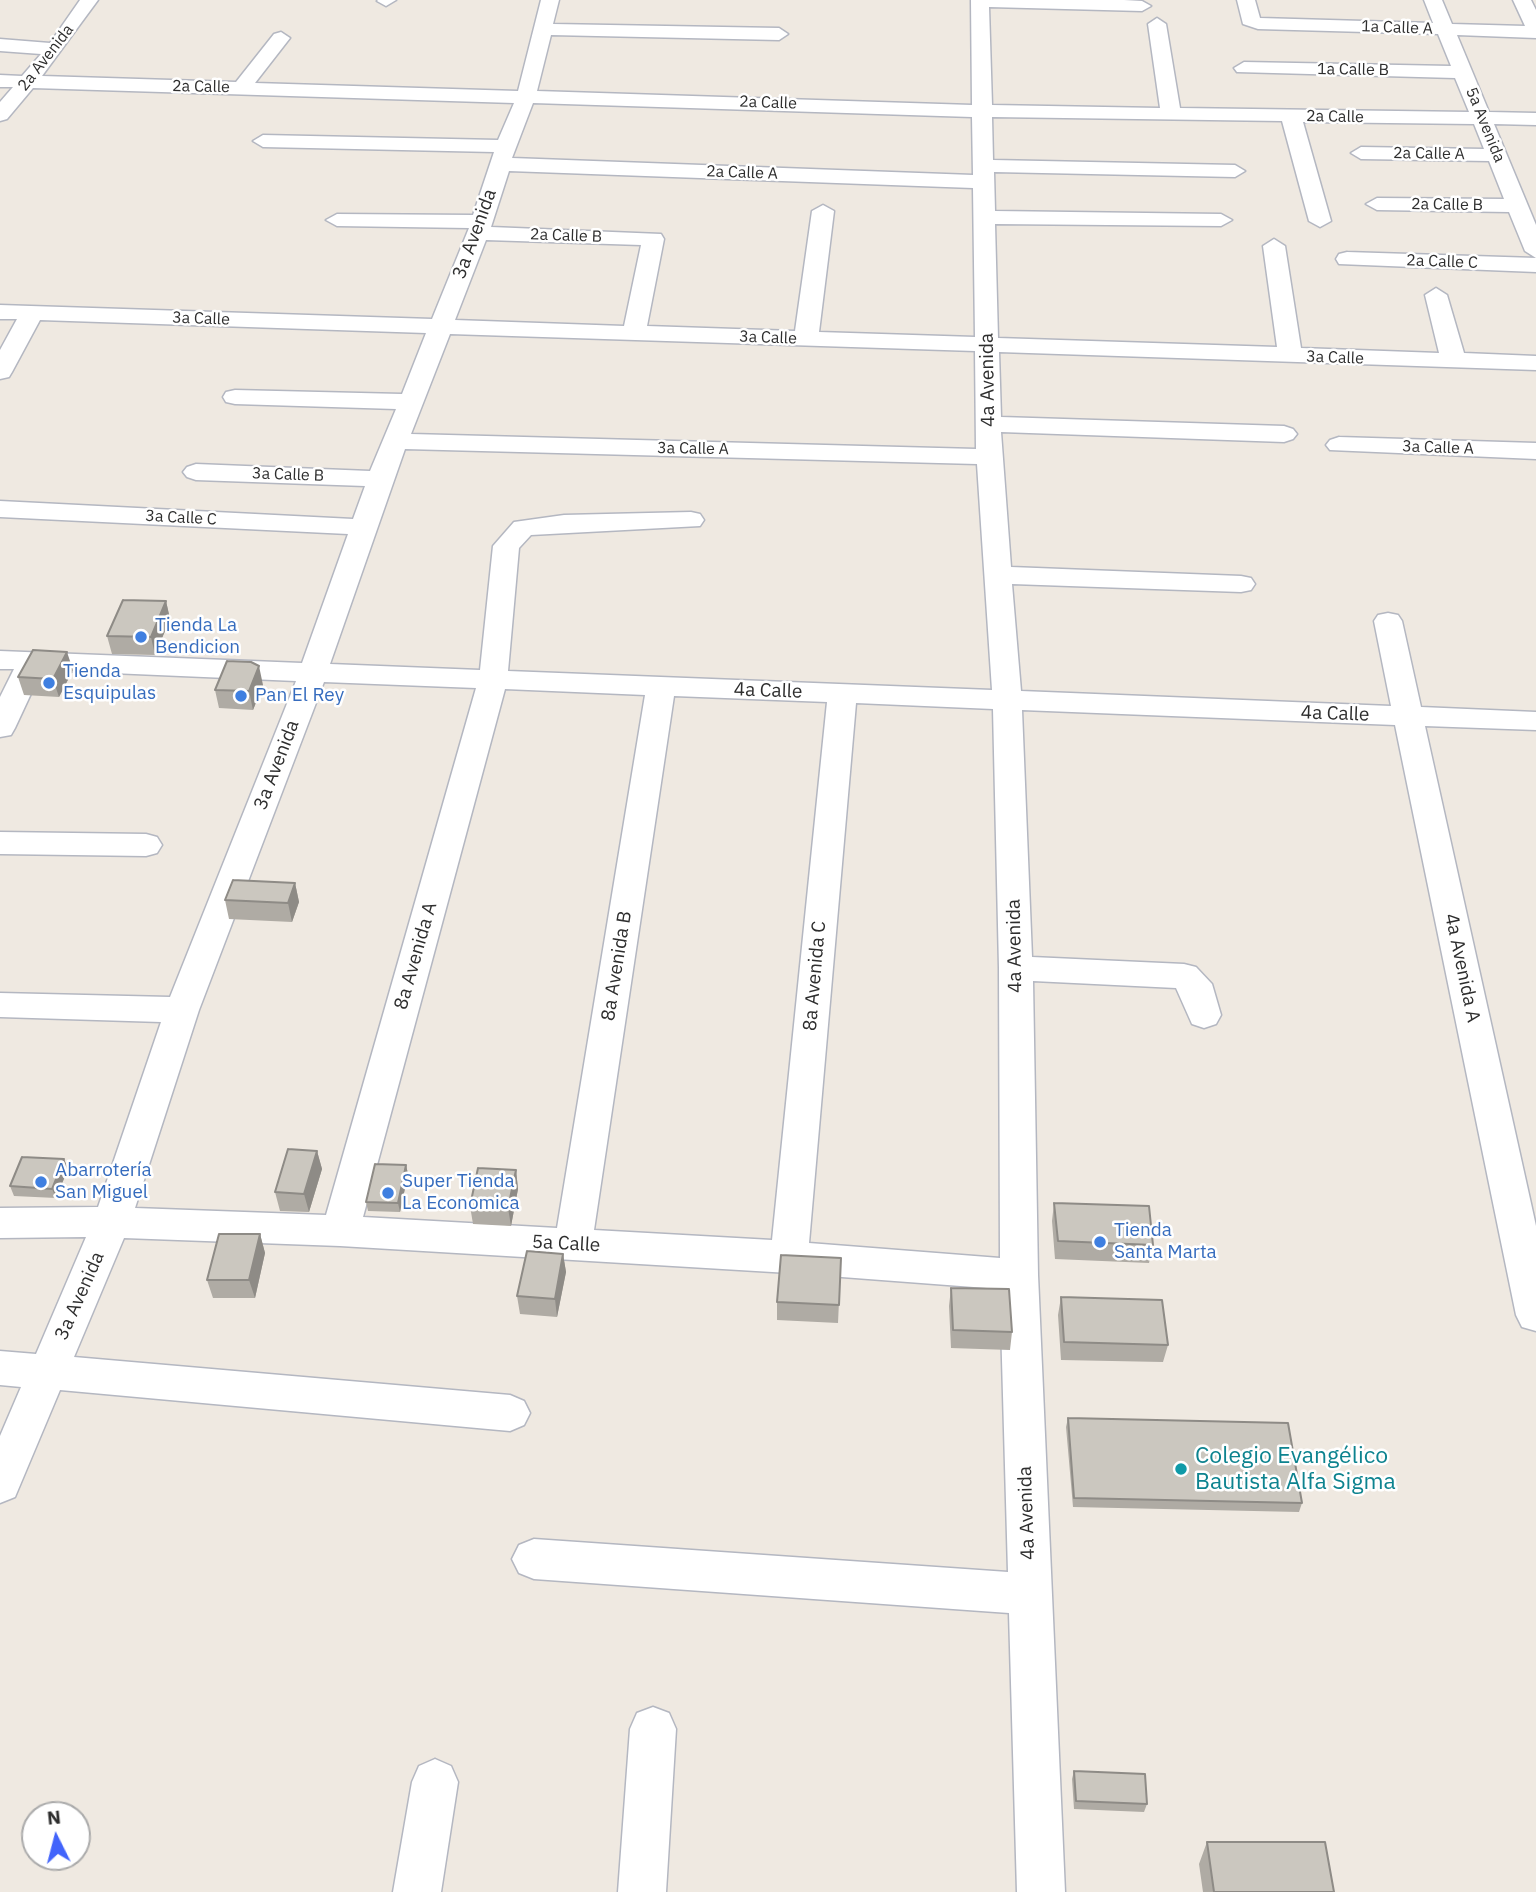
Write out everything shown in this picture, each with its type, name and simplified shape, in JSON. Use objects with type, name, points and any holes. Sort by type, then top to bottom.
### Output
[{"type":"street","name":"2a Avenida","points":[[1,113],[55,48],[89,0]]},
{"type":"street","name":"3a Avenida","points":[[0,1484],[112,1222],[182,1010],[313,673],[380,479],[480,228],[503,155],[526,96],[550,0]]},
{"type":"street","name":"1a Calle A","points":[[1245,0],[1250,20],[1258,23],[1536,31]]},
{"type":"street","name":"5a Avenida","points":[[1433,0],[1497,155],[1515,175],[1518,206],[1534,240]]},
{"type":"street","points":[[1522,0],[1536,31]]},
{"type":"street","points":[[980,1],[1142,6]]},
{"type":"street","name":"4a Avenida","points":[[980,1],[989,457],[1007,701],[1016,968],[1019,1275],[1041,1892]]},
{"type":"street","points":[[1157,24],[1171,114]]},
{"type":"street","points":[[543,29],[779,34]]},
{"type":"street","points":[[242,87],[281,38]]},
{"type":"street","points":[[0,46],[55,48]]},
{"type":"street","name":"1a Calle B","points":[[1244,68],[1463,72]]},
{"type":"street","name":"2a Calle","points":[[0,81],[983,111],[1536,120]]},
{"type":"street","points":[[1290,116],[1320,221]]},
{"type":"street","name":"2a Calle A","points":[[263,141],[503,155],[984,174],[1235,171]]},
{"type":"street","name":"2a Calle A","points":[[1361,153],[1497,155]]},
{"type":"street","name":"2a Calle B","points":[[1377,204],[1518,206]]},
{"type":"street","points":[[806,339],[823,211]]},
{"type":"street","points":[[985,217],[1221,220]]},
{"type":"street","name":"2a Calle B","points":[[337,220],[653,239],[634,334]]},
{"type":"street","points":[[1274,246],[1290,356]]},
{"type":"street","name":"2a Calle C","points":[[1348,259],[1536,265]]},
{"type":"street","points":[[1436,295],[1451,353],[1458,361]]},
{"type":"street","name":"3a Calle","points":[[0,312],[987,347],[1536,363]]},
{"type":"street","points":[[0,372],[32,313]]},
{"type":"street","points":[[235,397],[411,402]]},
{"type":"street","points":[[989,424],[1284,434]]},
{"type":"street","name":"3a Calle A","points":[[396,441],[989,457]]},
{"type":"street","name":"3a Calle A","points":[[1339,445],[1536,451]]},
{"type":"street","name":"3a Calle B","points":[[196,472],[380,479]]},
{"type":"street","name":"3a Calle C","points":[[0,509],[362,527]]},
{"type":"street","name":"8a Avenida A","points":[[340,1231],[493,680],[506,547],[523,528],[564,523],[691,520]]},
{"type":"street","points":[[999,575],[1241,584]]},
{"type":"street","name":"4a Avenida A","points":[[1388,621],[1536,1315]]},
{"type":"street","name":"4a Calle","points":[[0,660],[1536,721]]},
{"type":"street","points":[[0,728],[32,661]]},
{"type":"street","name":"8a Avenida B","points":[[573,1245],[661,687]]},
{"type":"street","name":"8a Avenida C","points":[[789,1257],[842,695]]},
{"type":"street","points":[[0,844],[146,845]]},
{"type":"street","points":[[1016,968],[1184,976],[1195,984],[1204,1015]]},
{"type":"street","points":[[0,1005],[182,1010]]},
{"type":"street","name":"5a Calle","points":[[0,1223],[112,1222],[340,1231],[789,1257],[1019,1275]]},
{"type":"street","points":[[0,1368],[47,1370],[510,1413]]},
{"type":"street","points":[[534,1559],[1030,1594]]},
{"type":"street","points":[[642,1892],[653,1729]]},
{"type":"street","points":[[417,1892],[435,1782]]},
{"type":"building","points":[[123,600],[166,601],[151,637],[107,636]]},
{"type":"building","points":[[33,650],[67,652],[53,679],[18,677]]},
{"type":"building","points":[[227,661],[251,662],[259,666],[249,691],[215,690]]},
{"type":"building","points":[[233,880],[295,883],[288,903],[225,900]]},
{"type":"building","points":[[288,1149],[317,1151],[304,1194],[275,1192]]},
{"type":"building","points":[[22,1157],[64,1159],[52,1189],[10,1186]]},
{"type":"building","name":"Super Tienda La Economica","points":[[375,1164],[406,1165],[398,1203],[366,1202]]},
{"type":"building","points":[[478,1168],[516,1170],[508,1208],[470,1206]]},
{"type":"building","points":[[1054,1203],[1149,1206],[1153,1245],[1058,1241]]},
{"type":"building","points":[[219,1234],[260,1234],[249,1280],[207,1280]]},
{"type":"building","points":[[527,1251],[563,1254],[555,1299],[517,1296]]},
{"type":"building","points":[[781,1255],[841,1258],[839,1305],[777,1302]]},
{"type":"building","points":[[951,1288],[1009,1289],[1012,1332],[953,1330]]},
{"type":"building","points":[[1061,1297],[1162,1300],[1168,1345],[1064,1342]]},
{"type":"building","name":"Colegio Evangélico Bautista Alfa Sigma","points":[[1068,1418],[1288,1423],[1302,1503],[1074,1498]]},
{"type":"building","points":[[1074,1771],[1145,1774],[1147,1804],[1076,1801]]},
{"type":"building","points":[[1207,1842],[1325,1842],[1334,1892],[1214,1892]]},
{"type":"place","name":"Tienda La Bendicion","points":[[141,637]]},
{"type":"place","name":"Tienda Esquipulas","points":[[49,683]]},
{"type":"place","name":"Pan El Rey","points":[[241,696]]},
{"type":"place","name":"Abarrotería San Miguel","points":[[41,1182]]},
{"type":"place","name":"Super Tienda La Economica","points":[[388,1193]]},
{"type":"place","name":"Tienda Santa Marta","points":[[1100,1242]]},
{"type":"place","name":"Colegio Evangélico Bautista Alfa Sigma","points":[[1181,1469]]}]
